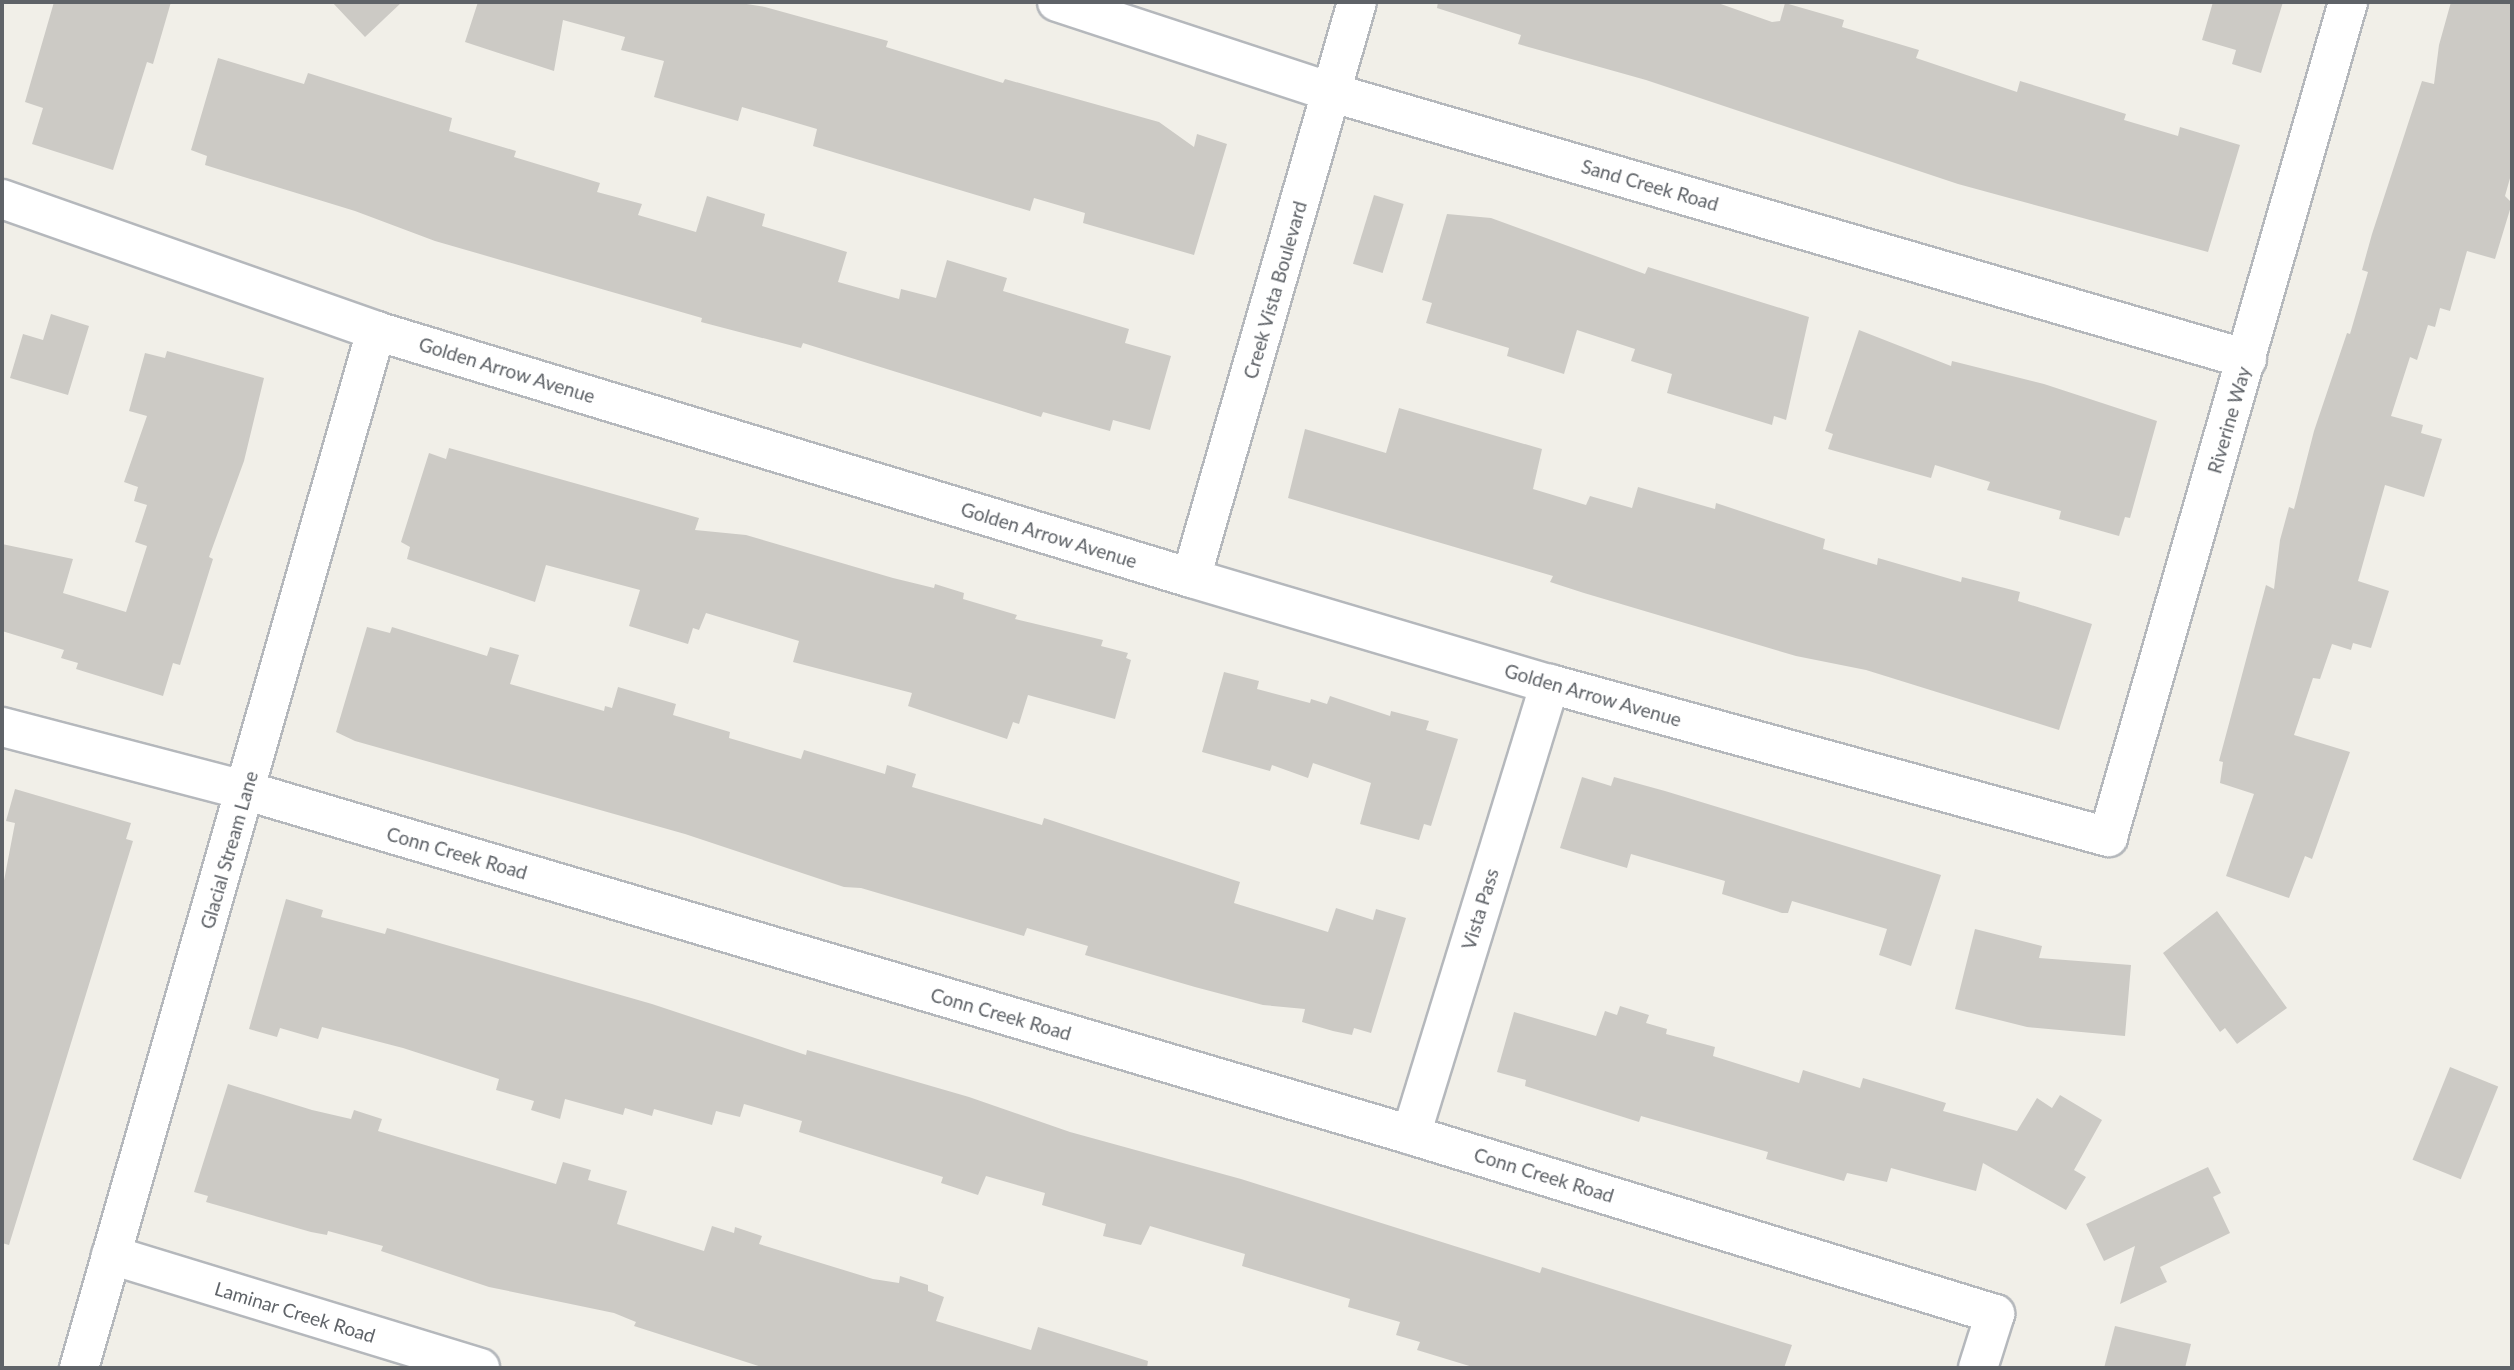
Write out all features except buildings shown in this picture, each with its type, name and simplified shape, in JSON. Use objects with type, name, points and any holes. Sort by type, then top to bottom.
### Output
[{"type":"street","name":"Sand Creek Road","points":[[1057,2],[1333,93],[2247,359]]},
{"type":"street","name":"Creek Vista Boulevard","points":[[1191,578],[1333,93],[1357,2]]},
{"type":"street","name":"Riverine Way","points":[[2108,837],[2348,2]]},
{"type":"street","name":"Golden Arrow Avenue","points":[[2,199],[376,331],[1191,578],[1550,684],[2108,837]]},
{"type":"street","name":"Glacial Stream Lane","points":[[79,1368],[247,791],[376,331]]},
{"type":"street","name":"Vista Pass","points":[[1410,1135],[1550,684]]},
{"type":"street","name":"Conn Creek Road","points":[[2,727],[247,791],[1410,1135],[1995,1314],[1978,1368]]},
{"type":"street","name":"Laminar Creek Road","points":[[111,1255],[480,1368]]}]
